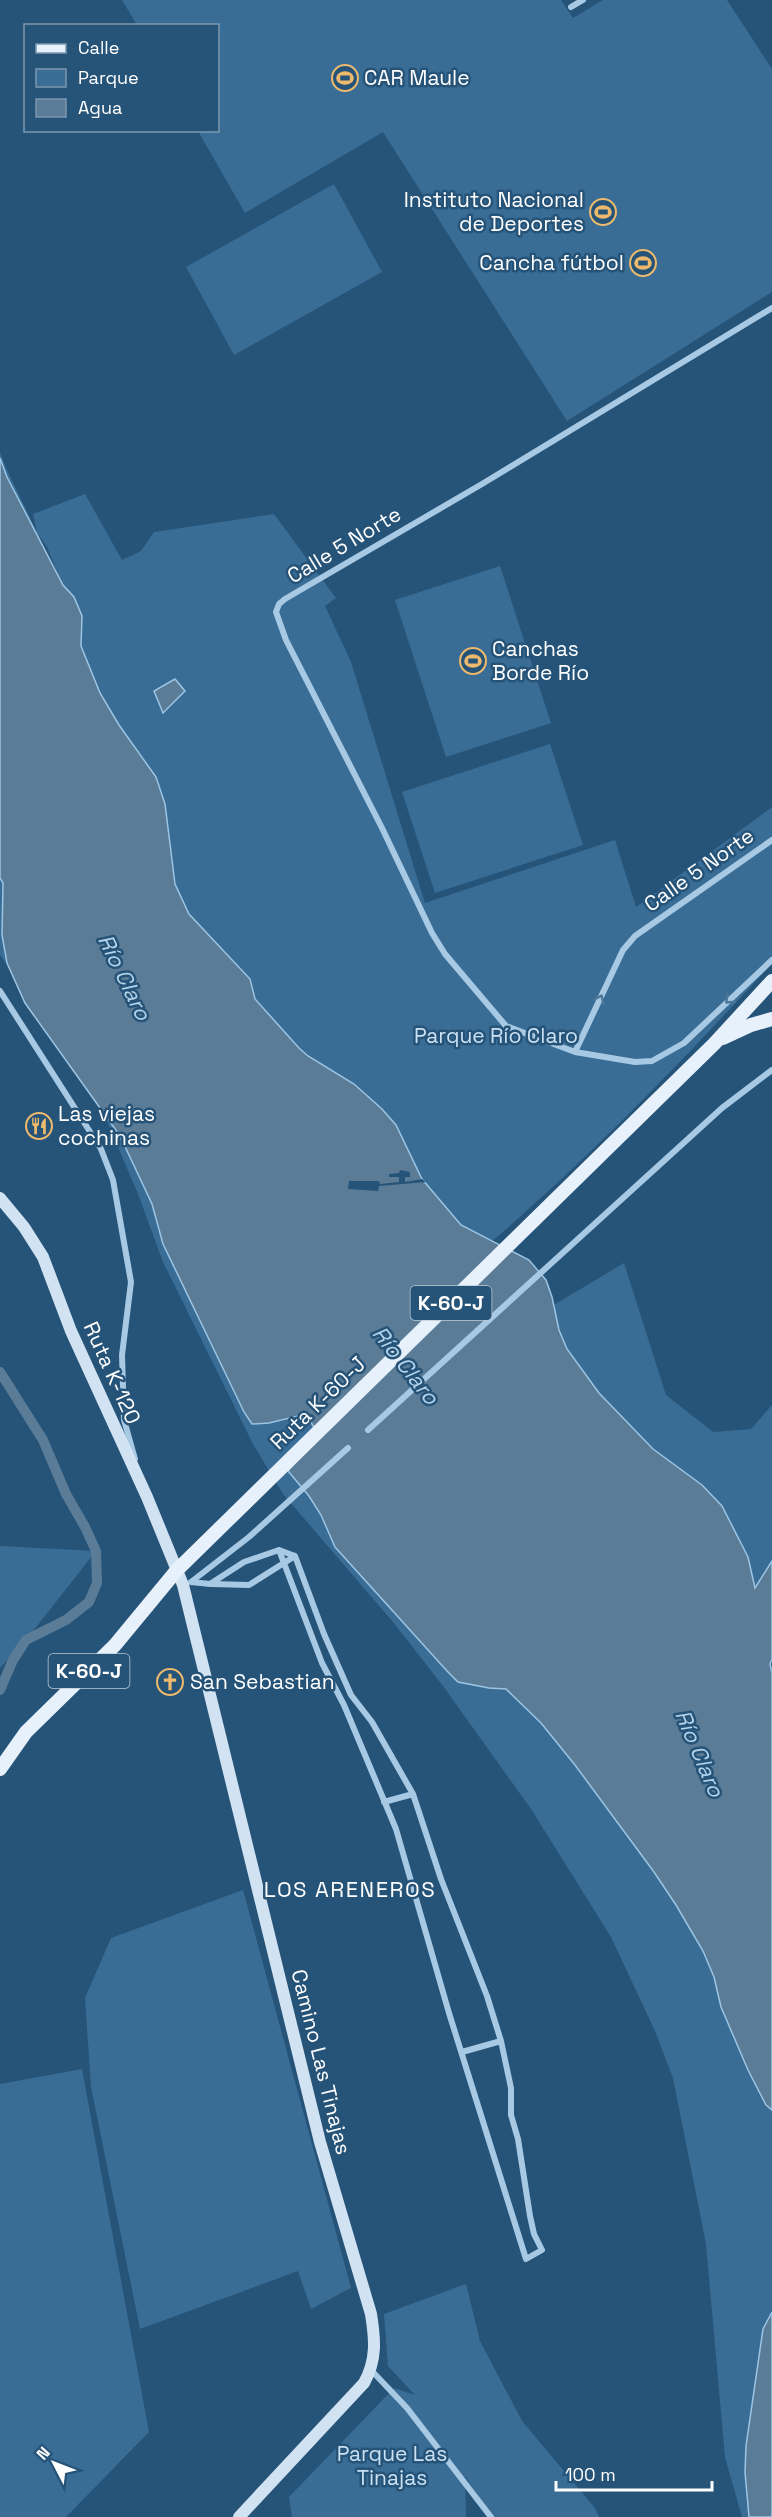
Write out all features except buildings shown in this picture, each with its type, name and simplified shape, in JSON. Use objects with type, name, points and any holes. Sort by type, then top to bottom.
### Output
[{"type":"main road","name":"K-60-J","points":[[709,1049],[772,981]]},
{"type":"main road","name":"K-60-J","points":[[709,1049],[742,1029],[772,1019]]},
{"type":"main road","name":"Ruta K-60-J","points":[[0,1769],[26,1732],[116,1645],[177,1570],[709,1049]]},
{"type":"street","points":[[571,7],[583,0]]},
{"type":"street","name":"Calle 5 Norte","points":[[772,308],[482,484],[285,599],[279,604],[276,612],[295,659],[382,828],[432,933],[445,954],[506,1026],[575,1052],[623,950],[634,936],[772,840]]},
{"type":"street","points":[[575,1052],[635,1062],[652,1061],[664,1056],[684,1043],[772,960]]},
{"type":"street","points":[[0,991],[101,1149],[113,1180],[131,1282],[122,1355],[124,1420],[147,1497]]},
{"type":"street","points":[[368,1430],[745,1088],[772,1070]]},
{"type":"street","name":"Ruta K-120","points":[[0,1198],[24,1227],[43,1257],[71,1331],[147,1497],[177,1570]]},
{"type":"street","points":[[187,1584],[249,1537],[348,1448]]},
{"type":"street","points":[[210,1584],[244,1562],[279,1550],[295,1556],[324,1634],[351,1695],[372,1722],[413,1794],[430,1850],[487,1996],[501,2041],[511,2088],[511,2115],[518,2139],[530,2216],[534,2234],[542,2250],[526,2259],[396,1829],[344,1705],[321,1663],[279,1550]]},
{"type":"street","points":[[187,1584],[249,1585],[295,1556]]},
{"type":"street","name":"Camino Las Tinajas","points":[[177,1570],[187,1584],[320,2142],[371,2314],[375,2340],[371,2370],[364,2383],[239,2517]]},
{"type":"street","points":[[384,1802],[413,1794]]},
{"type":"street","points":[[462,2052],[501,2041]]},
{"type":"street","points":[[371,2370],[407,2408],[490,2517]]},
{"type":"green space","name":"Instituto Nacional de Deportes","points":[[122,0],[561,0],[573,18],[603,0],[727,0],[772,69],[772,292],[567,421],[383,132],[245,213],[199,132],[219,132],[219,24],[136,24]]},
{"type":"green space","points":[[334,184],[382,272],[234,355],[186,267]]},
{"type":"green space","name":"Parque Río Claro","points":[[0,452],[37,532],[33,514],[85,494],[122,560],[141,551],[154,532],[274,514],[336,598],[325,606],[351,662],[425,903],[615,840],[636,907],[772,807],[772,964],[596,1146],[484,1248],[547,1309],[624,1263],[666,1395],[713,1432],[751,1429],[772,1405],[772,2517],[742,2517],[725,2457],[706,2244],[673,2078],[655,2031],[611,1937],[531,1809],[443,1686],[393,1622],[283,1494],[253,1444],[163,1262],[138,1194],[89,1079],[0,955]],"holes":[[[38,534],[47,547],[66,593]]]},
{"type":"green space","name":"Canchas Borde Río","points":[[500,566],[551,723],[446,757],[395,600]]},
{"type":"green space","name":"Canchas Borde Río","points":[[550,744],[583,845],[435,893],[402,792]]},
{"type":"green space","points":[[0,1546],[96,1551],[26,1640],[0,1668]]},
{"type":"green space","points":[[243,1890],[351,2288],[311,2309],[298,2271],[140,2329],[91,2087],[85,1998],[111,1938]]},
{"type":"green space","points":[[82,2069],[149,2432],[66,2517],[0,2517],[0,2084]]},
{"type":"green space","name":"Parque Las Tinajas","points":[[466,2284],[480,2341],[522,2421],[595,2508],[599,2517],[493,2517],[465,2477],[466,2517],[292,2517],[289,2497],[394,2388],[415,2395],[388,2366],[384,2314]]},
{"type":"water","name":"Río Claro","points":[[0,458],[7,477],[63,585],[74,597],[82,616],[81,646],[100,693],[119,725],[156,777],[165,804],[175,884],[189,914],[250,979],[255,999],[299,1048],[354,1084],[396,1125],[422,1179],[461,1225],[529,1260],[546,1280],[559,1330],[567,1349],[599,1393],[653,1449],[702,1485],[722,1506],[748,1557],[755,1588],[772,1561],[772,1659],[770,1664],[772,1673],[772,2110],[766,2105],[748,2070],[721,2007],[714,1977],[703,1951],[654,1872],[575,1765],[541,1723],[506,1689],[458,1682],[335,1547],[321,1515],[309,1496],[288,1471],[318,1434],[306,1414],[269,1423],[252,1424],[244,1412],[163,1244],[152,1204],[120,1136],[25,1003],[7,963],[2,935]]},
{"type":"water","points":[[175,679],[185,691],[163,713],[154,691]]},
{"type":"water","points":[[772,2312],[772,2517],[749,2517],[745,2472],[746,2446],[763,2329]]},
{"type":"pier","points":[[400,1170],[410,1172],[410,1177],[405,1177],[405,1182],[422,1179],[426,1182],[379,1186],[378,1191],[348,1189],[349,1181],[379,1181],[380,1184],[399,1182],[399,1177],[389,1177],[389,1174],[399,1173]]},
{"type":"waterway","points":[[0,1372],[43,1440],[66,1494],[85,1527],[96,1551],[97,1583],[89,1602],[66,1620],[26,1640],[13,1660],[0,1690]]},
{"type":"place","name":"CAR Maule","points":[[345,78]]},
{"type":"place","name":"Instituto Nacional de Deportes","points":[[603,212]]},
{"type":"place","name":"Cancha fútbol","points":[[643,263]]},
{"type":"place","name":"Canchas Borde Río","points":[[473,661]]},
{"type":"place","name":"Las viejas cochinas","points":[[39,1126]]},
{"type":"place","name":"San Sebastian","points":[[170,1682]]},
{"type":"district","name":"LOS ARENEROS","points":[[350,1889]]}]
